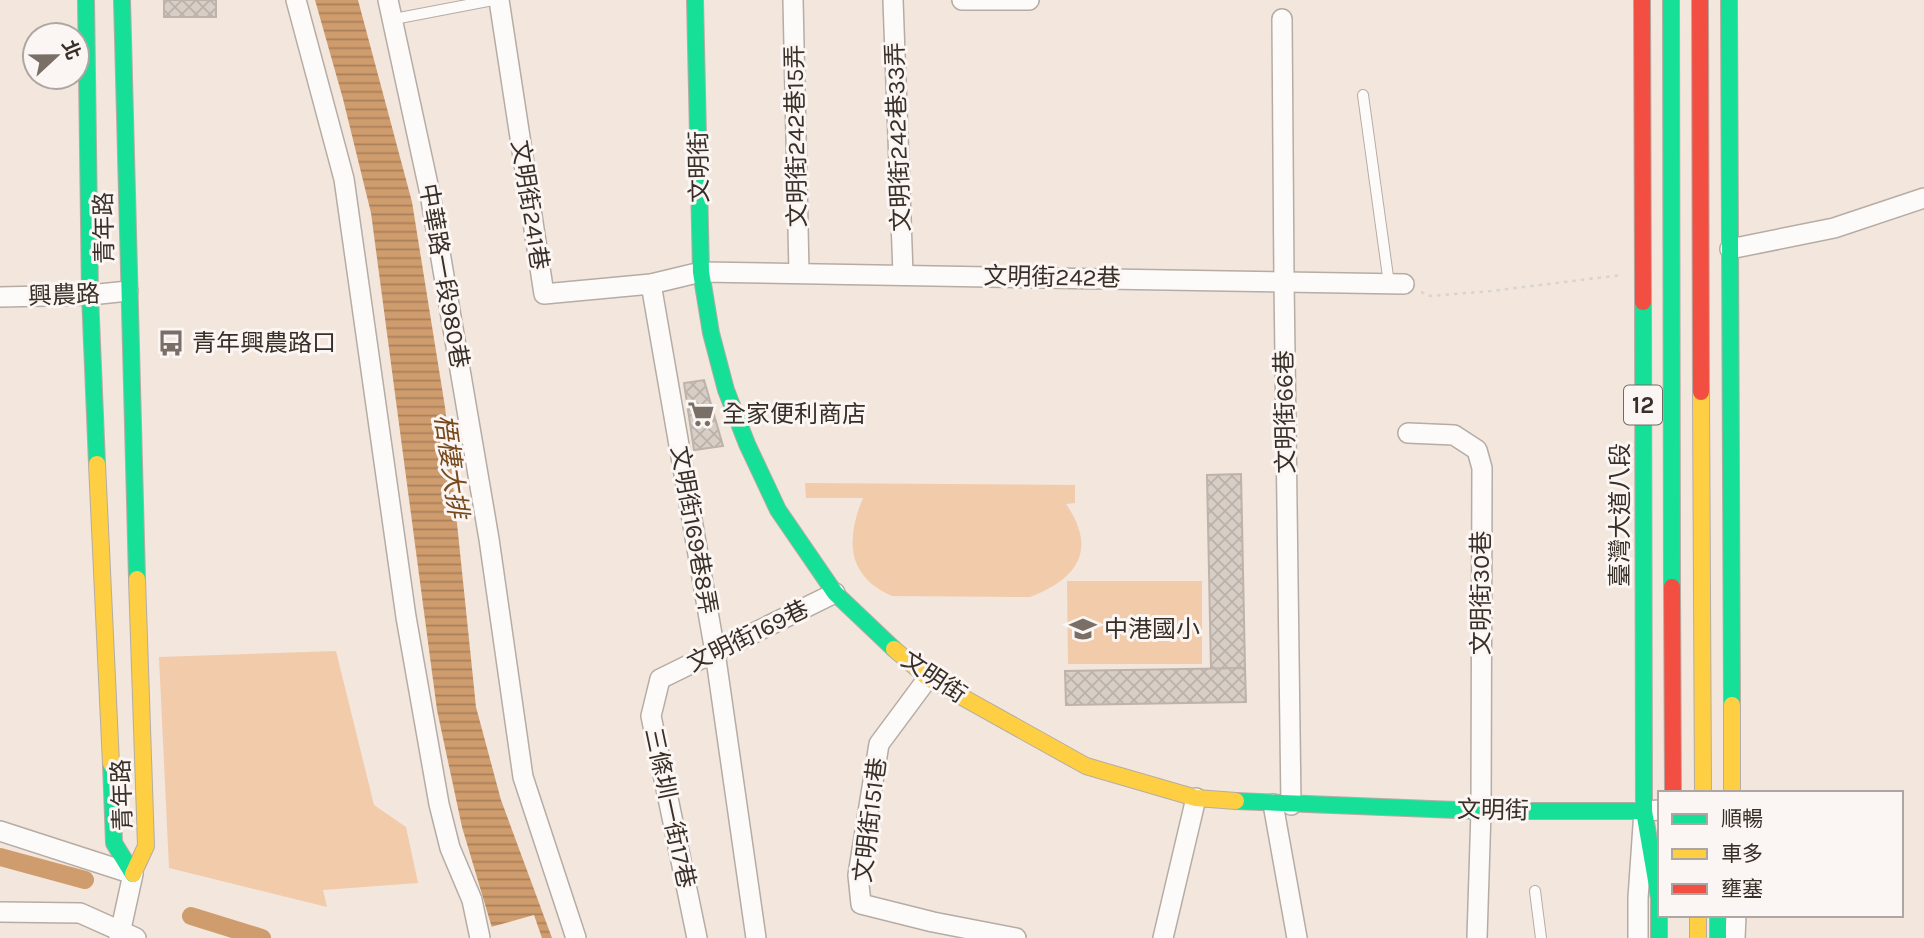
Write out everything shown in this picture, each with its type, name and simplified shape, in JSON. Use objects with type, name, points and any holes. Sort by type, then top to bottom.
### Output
[{"type":"street","name":"青年路","points":[[86,0],[90,295],[114,843],[133,874]]},
{"type":"street","name":"青年路","points":[[122,0],[128,291],[146,846],[133,874]]},
{"type":"street","points":[[296,0],[344,178],[406,617],[439,804],[450,848],[472,900],[480,938]]},
{"type":"street","name":"文明街241巷","points":[[499,0],[544,294],[651,284],[701,272]]},
{"type":"street","name":"文明街","points":[[695,0],[701,272],[711,333],[726,390],[747,444],[778,510],[835,593],[880,638],[928,678],[1086,766],[1196,798],[1282,805],[1481,811],[1652,810]]},
{"type":"street","name":"文明街242巷15弄","points":[[793,0],[799,272]]},
{"type":"street","name":"文明街242巷33弄","points":[[893,0],[903,274]]},
{"type":"street","points":[[962,0],[1028,0]]},
{"type":"street","name":"臺灣大道八段","points":[[1642,0],[1642,272],[1652,810],[1658,884]]},
{"type":"street","name":"12","points":[[1671,0],[1673,791]]},
{"type":"street","points":[[1700,0],[1703,791]]},
{"type":"street","points":[[1728,0],[1732,791]]},
{"type":"street","name":"中華路一段980巷","points":[[391,10],[430,194],[489,539],[523,777],[573,930]]},
{"type":"street","name":"文明街66巷","points":[[1282,19],[1282,805],[1297,938]]},
{"type":"street","points":[[1730,249],[1834,228],[1924,198]]},
{"type":"street","name":"文明街242巷","points":[[701,272],[1396,284]]},
{"type":"street","name":"文明街169巷8弄","points":[[651,284],[715,652],[757,938]]},
{"type":"street","name":"興農路","points":[[0,298],[128,291]]},
{"type":"street","name":"文明街30巷","points":[[1408,433],[1454,435],[1477,450],[1482,468],[1481,811],[1477,938]]},
{"type":"street","name":"文明街169巷","points":[[660,679],[835,593]]},
{"type":"street","name":"文明街151巷","points":[[928,678],[879,744],[858,875],[861,904],[933,922],[1016,938]]},
{"type":"street","name":"三條圳一街17巷","points":[[660,679],[651,716],[697,938]]},
{"type":"street","points":[[1163,938],[1196,798]]},
{"type":"street","points":[[1638,938],[1638,898],[1652,810]]},
{"type":"street","points":[[0,831],[133,874],[125,936]]},
{"type":"street","points":[[0,912],[80,913],[125,936]]},
{"type":"street","name":"臺灣大道八段","points":[[1659,917],[1659,938]]},
{"type":"street","points":[[1698,917],[1698,938]]},
{"type":"street","points":[[1718,917],[1718,938]]},
{"type":"street","points":[[1735,938],[1736,917]]},
{"type":"street","points":[[98,938],[125,936]]},
{"type":"lane","points":[[391,10],[493,0]]},
{"type":"lane","points":[[1363,95],[1396,284]]},
{"type":"lane","points":[[1535,891],[1541,938]]},
{"type":"path","points":[[1396,284],[1430,296],[1642,272]]},
{"type":"shaded area","points":[[805,483],[1075,485],[1075,503],[1066,504],[1076,520],[1080,535],[1078,561],[1060,581],[1030,597],[892,596],[866,578],[854,555],[854,528],[863,498],[806,498]]},
{"type":"shaded area","points":[[1067,581],[1202,581],[1202,664],[1068,664]]},
{"type":"shaded area","points":[[336,651],[374,805],[406,827],[418,883],[323,890],[327,907],[169,868],[159,657]]},
{"type":"water","name":"梧棲大排","points":[[315,0],[358,0],[412,202],[445,407],[476,707],[501,800],[552,938],[495,938],[462,827],[437,710],[371,213]]},
{"type":"pier","points":[[534,915],[542,938],[491,938],[487,928]]},
{"type":"building","points":[[164,0],[216,0],[216,17],[164,17]]},
{"type":"building","name":"全家便利商店","points":[[704,380],[723,446],[694,450],[684,383]]},
{"type":"building","points":[[1241,474],[1245,668],[1211,669],[1207,475]]},
{"type":"building","points":[[1245,668],[1246,702],[1066,705],[1065,671]]},
{"type":"waterway","points":[[0,857],[85,880]]},
{"type":"waterway","points":[[191,916],[262,938]]},
{"type":"traffic: fast","points":[[86,0],[90,295],[97,464]]},
{"type":"traffic: fast","points":[[122,0],[137,579]]},
{"type":"traffic: fast","points":[[695,0],[701,272],[711,333],[726,390],[747,444],[778,510],[835,593],[894,649]]},
{"type":"traffic: fast","points":[[1671,0],[1672,587]]},
{"type":"traffic: fast","points":[[1729,0],[1732,705]]},
{"type":"traffic: fast","points":[[1643,302],[1644,811],[1658,892]]},
{"type":"traffic: fast","points":[[111,764],[114,843],[133,874]]},
{"type":"traffic: fast","points":[[1236,801],[1481,811],[1644,811]]},
{"type":"traffic: fast","points":[[1659,917],[1659,938]]},
{"type":"traffic: fast","points":[[1718,917],[1718,938]]},
{"type":"traffic: slow","points":[[1701,392],[1703,791]]},
{"type":"traffic: slow","points":[[97,464],[111,764]]},
{"type":"traffic: slow","points":[[133,874],[146,846],[137,579]]},
{"type":"traffic: slow","points":[[894,649],[928,678],[1086,766],[1196,798],[1236,801]]},
{"type":"traffic: slow","points":[[1732,705],[1732,791]]},
{"type":"traffic: slow","points":[[1698,917],[1698,938]]},
{"type":"traffic: jam","points":[[1642,0],[1643,302]]},
{"type":"traffic: jam","points":[[1700,0],[1701,392]]},
{"type":"traffic: jam","points":[[1672,587],[1673,791]]},
{"type":"place","name":"青年興農路口","points":[[171,343]]},
{"type":"place","name":"全家便利商店","points":[[701,414]]},
{"type":"place","name":"中港國小","points":[[1083,629]]}]
